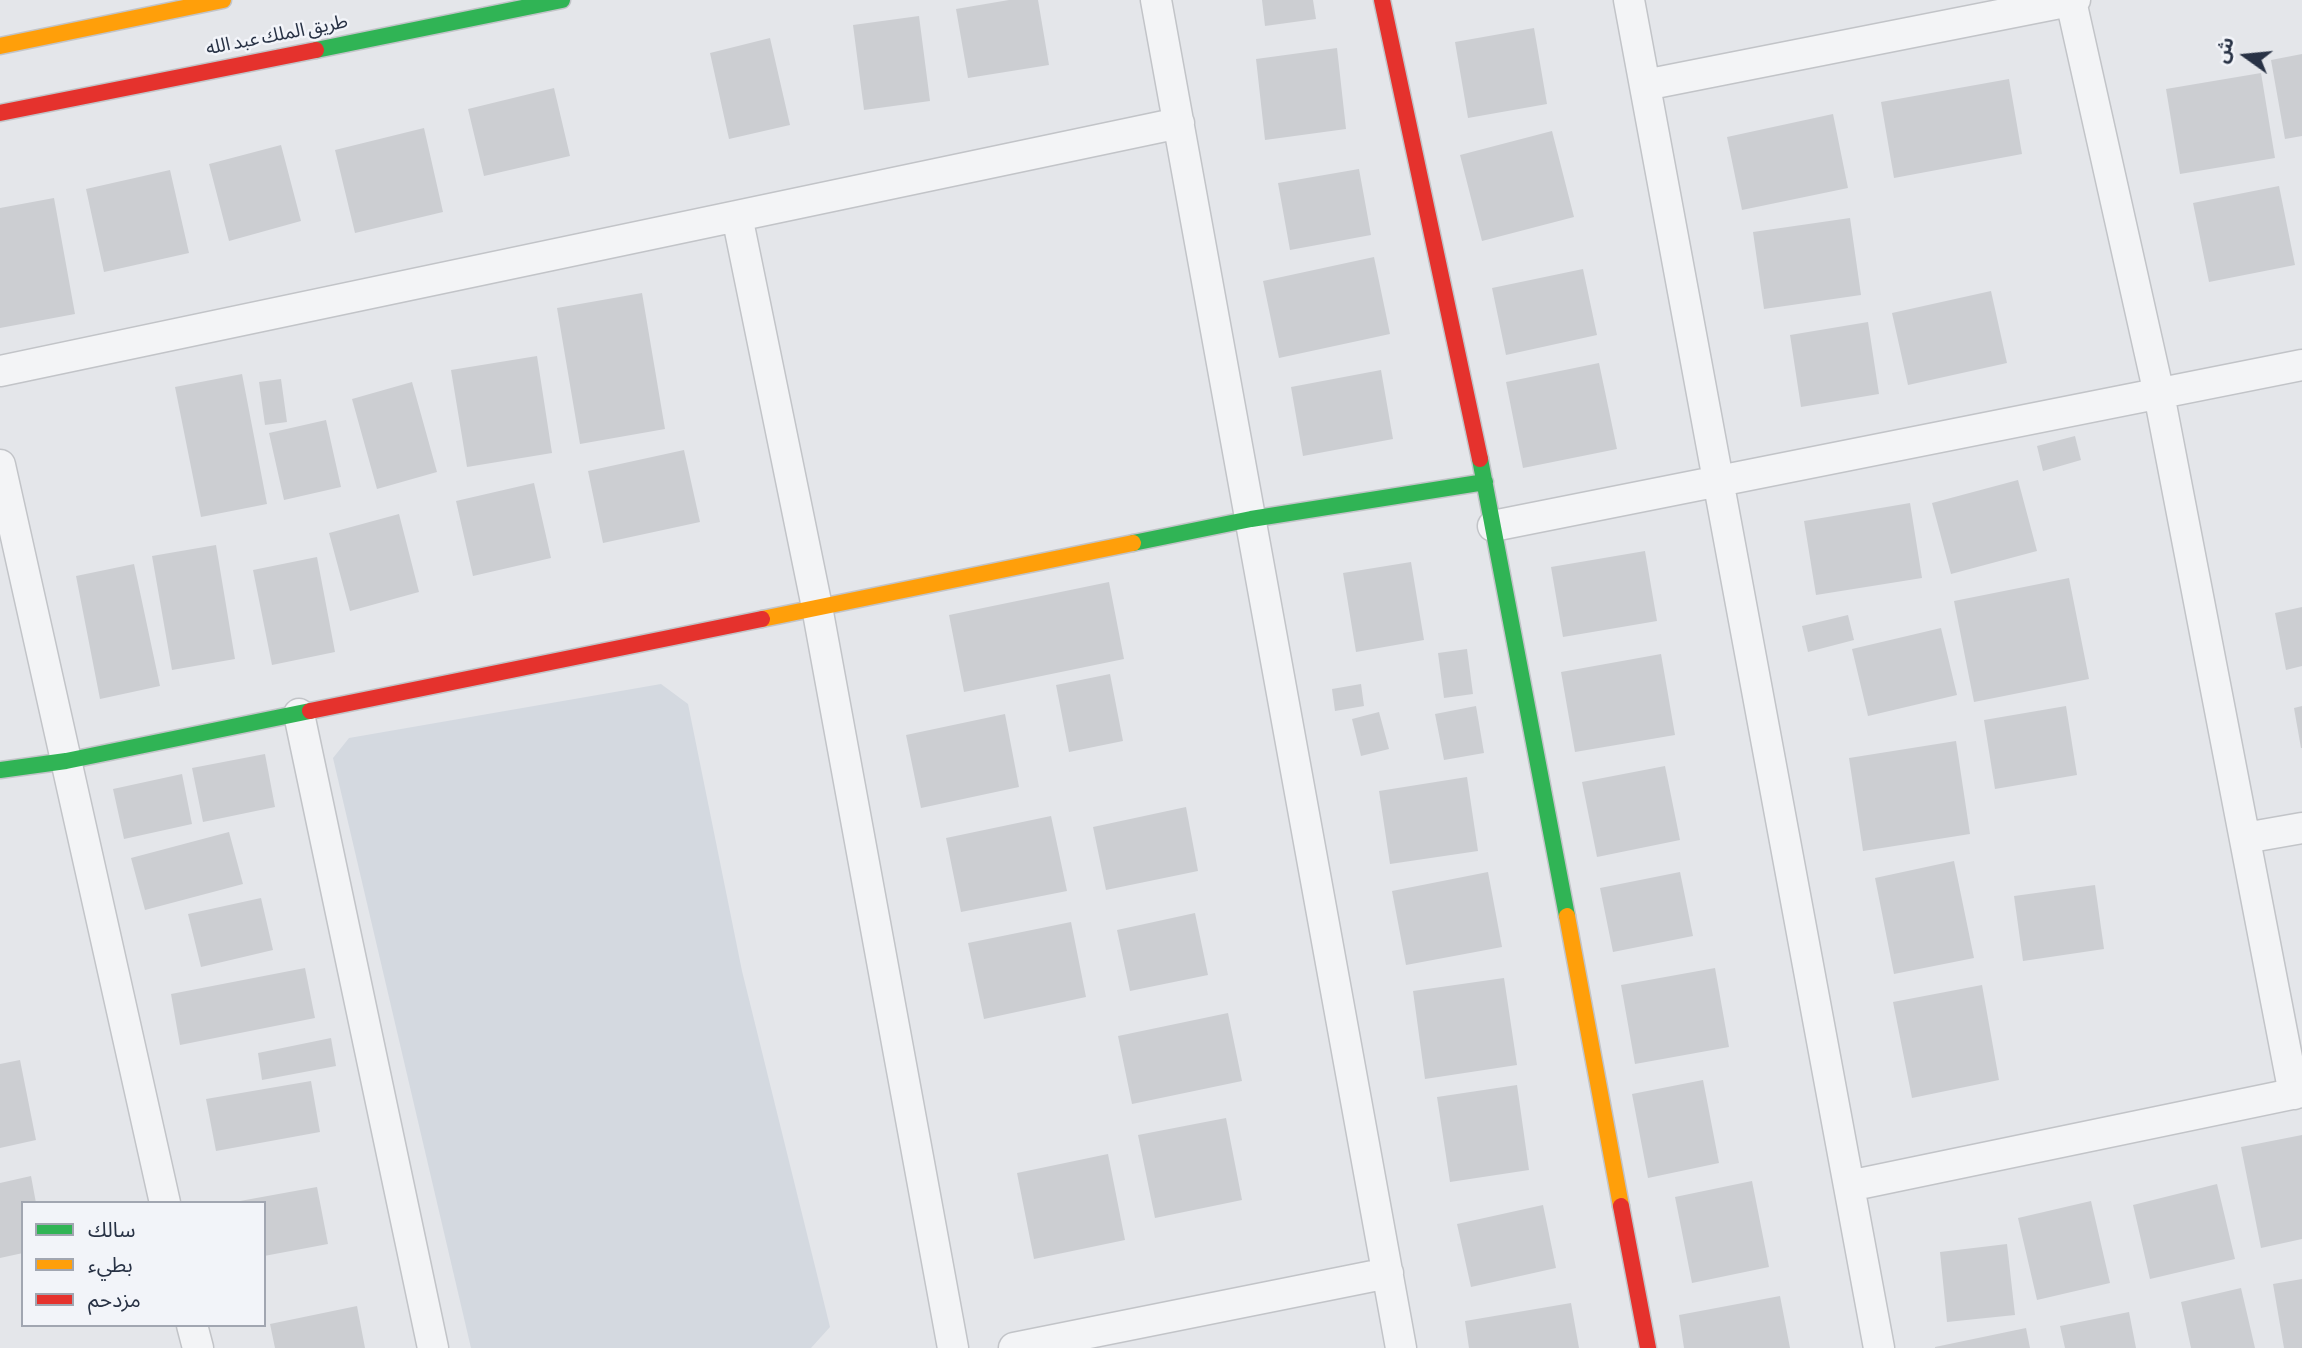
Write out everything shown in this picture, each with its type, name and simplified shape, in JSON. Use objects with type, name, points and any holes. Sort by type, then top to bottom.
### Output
[{"type":"main road","points":[[0,46],[222,0]]},
{"type":"main road","name":"طريق الملك عبد الله","points":[[0,113],[562,0]]},
{"type":"main road","points":[[1382,0],[1485,482],[1648,1348]]},
{"type":"main road","points":[[0,770],[66,761],[1251,519],[1485,482]]},
{"type":"street","points":[[1156,0],[1401,1348]]},
{"type":"street","points":[[1629,0],[1879,1348]]},
{"type":"street","points":[[1645,85],[2073,0],[2159,394],[2245,838],[2298,1093],[1849,1186]]},
{"type":"street","points":[[0,371],[1179,122]]},
{"type":"street","points":[[737,216],[817,607],[953,1348]]},
{"type":"street","points":[[1493,526],[2302,365]]},
{"type":"street","points":[[0,465],[165,1201]]},
{"type":"street","points":[[299,713],[433,1348]]},
{"type":"street","points":[[2245,838],[2302,828]]},
{"type":"street","points":[[1014,1348],[1388,1273]]},
{"type":"street","points":[[193,1327],[198,1348]]},
{"type":"shaded area","points":[[661,684],[688,704],[742,971],[830,1327],[811,1348],[471,1348],[333,758],[349,738]]},
{"type":"building","points":[[1009,0],[1038,0],[1049,65],[968,78],[956,9]]},
{"type":"building","points":[[1262,0],[1313,0],[1316,19],[1265,26]]},
{"type":"building","points":[[919,16],[930,101],[864,110],[853,25]]},
{"type":"building","points":[[1534,28],[1547,104],[1468,118],[1455,42]]},
{"type":"building","points":[[770,38],[790,125],[729,139],[710,53]]},
{"type":"building","points":[[1337,48],[1346,129],[1265,140],[1256,59]]},
{"type":"building","points":[[2302,54],[2302,136],[2285,139],[2271,60]]},
{"type":"building","points":[[2261,73],[2275,158],[2180,174],[2166,89]]},
{"type":"building","points":[[2009,79],[2022,154],[1894,178],[1881,102]]},
{"type":"building","points":[[554,88],[570,156],[484,176],[468,109]]},
{"type":"building","points":[[1833,114],[1848,188],[1742,210],[1727,137]]},
{"type":"building","points":[[424,128],[443,212],[355,233],[335,150]]},
{"type":"building","points":[[1552,131],[1574,217],[1482,241],[1460,155]]},
{"type":"building","points":[[281,145],[301,221],[229,241],[209,164]]},
{"type":"building","points":[[1359,169],[1371,235],[1290,250],[1278,183]]},
{"type":"building","points":[[170,170],[189,253],[104,272],[86,189]]},
{"type":"building","points":[[2279,186],[2295,265],[2209,282],[2193,203]]},
{"type":"building","points":[[54,198],[75,314],[0,328],[0,208]]},
{"type":"building","points":[[1850,218],[1861,295],[1764,309],[1753,232]]},
{"type":"building","points":[[1374,257],[1390,334],[1279,358],[1263,281]]},
{"type":"building","points":[[1583,269],[1597,335],[1506,355],[1492,288]]},
{"type":"building","points":[[1991,291],[2007,363],[1908,385],[1892,313]]},
{"type":"building","points":[[642,293],[665,429],[580,444],[557,308]]},
{"type":"building","points":[[1868,322],[1879,394],[1801,407],[1790,335]]},
{"type":"building","points":[[537,356],[552,453],[467,467],[451,370]]},
{"type":"building","points":[[1599,363],[1617,449],[1523,468],[1506,382]]},
{"type":"building","points":[[1381,370],[1393,439],[1303,456],[1291,387]]},
{"type":"building","points":[[242,374],[267,504],[201,517],[175,387]]},
{"type":"building","points":[[281,379],[287,422],[265,425],[259,382]]},
{"type":"building","points":[[412,382],[437,472],[377,489],[352,399]]},
{"type":"building","points":[[326,420],[341,487],[284,500],[269,433]]},
{"type":"building","points":[[2075,436],[2081,460],[2043,471],[2037,446]]},
{"type":"building","points":[[684,450],[700,522],[603,543],[588,471]]},
{"type":"building","points":[[2018,480],[2037,551],[1951,574],[1932,503]]},
{"type":"building","points":[[534,483],[551,558],[473,576],[456,501]]},
{"type":"building","points":[[1910,503],[1922,578],[1816,595],[1804,521]]},
{"type":"building","points":[[399,514],[419,592],[350,611],[329,533]]},
{"type":"building","points":[[216,545],[235,659],[172,670],[152,556]]},
{"type":"building","points":[[1645,551],[1657,621],[1563,637],[1551,567]]},
{"type":"building","points":[[317,557],[335,652],[272,665],[253,570]]},
{"type":"building","points":[[1411,562],[1424,640],[1356,652],[1343,573]]},
{"type":"building","points":[[134,564],[160,686],[100,699],[76,576]]},
{"type":"building","points":[[2069,578],[2089,679],[1974,702],[1954,601]]},
{"type":"building","points":[[1109,582],[1124,659],[964,692],[949,615]]},
{"type":"building","points":[[2302,607],[2302,666],[2286,670],[2275,613]]},
{"type":"building","points":[[1848,615],[1854,640],[1808,652],[1802,626]]},
{"type":"building","points":[[1941,628],[1957,695],[1868,716],[1852,649]]},
{"type":"building","points":[[1467,649],[1473,694],[1444,698],[1438,653]]},
{"type":"building","points":[[1661,654],[1675,735],[1575,752],[1561,672]]},
{"type":"building","points":[[1110,674],[1123,741],[1069,752],[1056,685]]},
{"type":"building","points":[[1361,684],[1364,706],[1335,711],[1332,689]]},
{"type":"building","points":[[1476,706],[1484,753],[1444,760],[1435,714]]},
{"type":"building","points":[[2066,706],[2077,775],[1995,789],[1984,720]]},
{"type":"building","points":[[2302,706],[2302,748],[2301,748],[2294,708]]},
{"type":"building","points":[[1379,712],[1389,749],[1361,756],[1352,719]]},
{"type":"building","points":[[1005,714],[1019,787],[921,808],[906,735]]},
{"type":"building","points":[[1956,741],[1970,834],[1863,851],[1849,758]]},
{"type":"building","points":[[265,754],[275,807],[203,822],[192,768]]},
{"type":"building","points":[[1665,766],[1680,840],[1597,857],[1582,782]]},
{"type":"building","points":[[182,774],[192,824],[124,839],[113,789]]},
{"type":"building","points":[[1467,777],[1478,851],[1390,864],[1379,791]]},
{"type":"building","points":[[1186,807],[1198,871],[1106,890],[1093,827]]},
{"type":"building","points":[[1051,816],[1067,891],[961,912],[946,838]]},
{"type":"building","points":[[229,832],[243,884],[145,910],[131,858]]},
{"type":"building","points":[[1954,861],[1974,958],[1894,974],[1875,878]]},
{"type":"building","points":[[1488,872],[1502,947],[1406,965],[1392,891]]},
{"type":"building","points":[[1680,872],[1693,936],[1613,952],[1600,888]]},
{"type":"building","points":[[2095,885],[2104,949],[2023,961],[2014,896]]},
{"type":"building","points":[[261,898],[273,950],[201,967],[188,914]]},
{"type":"building","points":[[1195,913],[1208,975],[1130,991],[1117,930]]},
{"type":"building","points":[[1071,922],[1086,997],[984,1019],[968,943]]},
{"type":"building","points":[[305,968],[315,1018],[180,1045],[171,994]]},
{"type":"building","points":[[1715,968],[1729,1047],[1635,1064],[1621,985]]},
{"type":"building","points":[[1504,978],[1517,1065],[1425,1079],[1413,991]]},
{"type":"building","points":[[1982,985],[1999,1080],[1912,1098],[1893,1002]]},
{"type":"building","points":[[1228,1013],[1242,1081],[1132,1104],[1118,1036]]},
{"type":"building","points":[[331,1038],[336,1066],[262,1080],[258,1053]]},
{"type":"building","points":[[20,1060],[36,1140],[0,1148],[0,1064]]},
{"type":"building","points":[[1703,1080],[1719,1163],[1648,1178],[1632,1094]]},
{"type":"building","points":[[311,1081],[320,1132],[216,1151],[206,1099]]},
{"type":"building","points":[[1517,1085],[1529,1170],[1450,1182],[1437,1097]]},
{"type":"building","points":[[1226,1118],[1242,1200],[1155,1218],[1138,1135]]},
{"type":"building","points":[[2302,1135],[2302,1239],[2261,1248],[2241,1147]]},
{"type":"building","points":[[1108,1154],[1125,1240],[1034,1259],[1017,1173]]},
{"type":"building","points":[[31,1176],[36,1201],[21,1201],[21,1253],[0,1258],[0,1183]]},
{"type":"building","points":[[1752,1181],[1769,1267],[1692,1283],[1675,1197]]},
{"type":"building","points":[[2217,1184],[2235,1259],[2150,1279],[2133,1205]]},
{"type":"building","points":[[317,1187],[328,1244],[266,1256],[266,1201],[240,1201]]},
{"type":"building","points":[[2091,1201],[2110,1283],[2037,1300],[2018,1218]]},
{"type":"building","points":[[1543,1205],[1556,1268],[1471,1287],[1457,1224]]},
{"type":"building","points":[[2007,1244],[2015,1315],[1947,1322],[1940,1252]]},
{"type":"building","points":[[2302,1279],[2302,1348],[2284,1348],[2273,1284]]},
{"type":"building","points":[[2241,1288],[2255,1348],[2191,1348],[2181,1302]]},
{"type":"building","points":[[1780,1296],[1790,1348],[1684,1348],[1679,1315]]},
{"type":"building","points":[[1571,1303],[1579,1348],[1469,1348],[1465,1321]]},
{"type":"building","points":[[357,1306],[365,1348],[275,1348],[270,1324]]},
{"type":"building","points":[[2129,1312],[2136,1348],[2065,1348],[2060,1326]]},
{"type":"building","points":[[2026,1328],[2030,1348],[1935,1348],[1935,1347]]},
{"type":"traffic: fast","points":[[316,50],[562,0]]},
{"type":"traffic: fast","points":[[1480,459],[1567,916]]},
{"type":"traffic: fast","points":[[1133,543],[1251,519],[1485,482]]},
{"type":"traffic: fast","points":[[0,770],[66,761],[310,711]]},
{"type":"traffic: slow","points":[[0,46],[223,0]]},
{"type":"traffic: slow","points":[[762,619],[1133,543]]},
{"type":"traffic: slow","points":[[1567,916],[1621,1206]]},
{"type":"traffic: jam","points":[[1382,0],[1480,459]]},
{"type":"traffic: jam","points":[[0,113],[316,50]]},
{"type":"traffic: jam","points":[[310,711],[762,619]]},
{"type":"traffic: jam","points":[[1621,1206],[1648,1348]]}]
